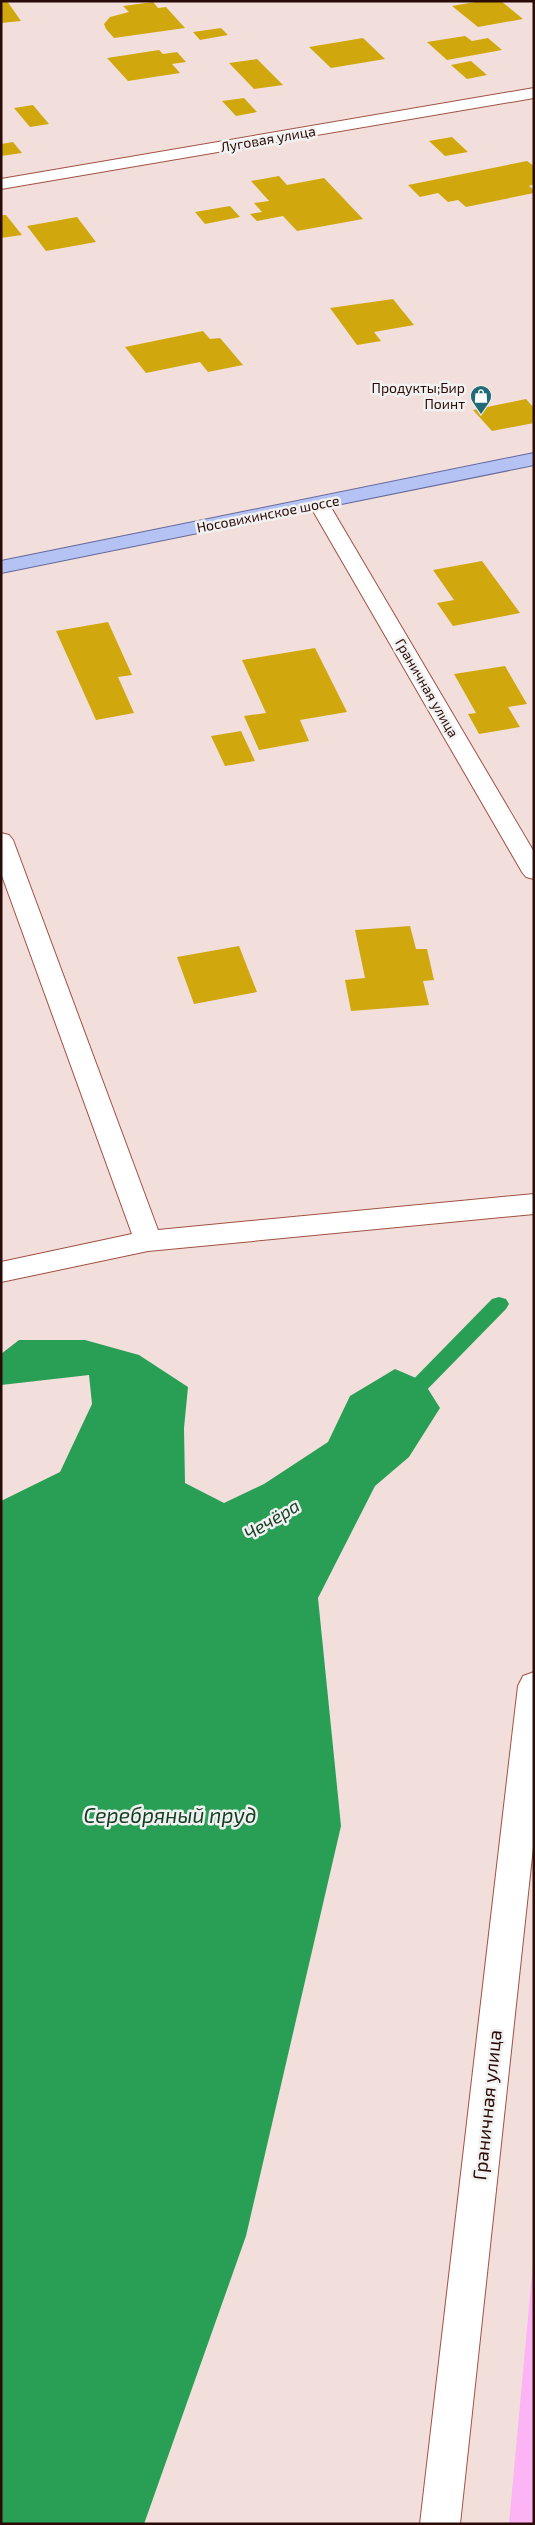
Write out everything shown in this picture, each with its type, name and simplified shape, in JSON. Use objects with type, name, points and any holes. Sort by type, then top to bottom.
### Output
[{"type":"main road","name":"Носовихинское шоссе","points":[[1,567],[320,504],[534,459]]},
{"type":"street","name":"Луговая улица","points":[[1,184],[534,93]]},
{"type":"street","name":"Граничная улица","points":[[320,504],[534,872]]},
{"type":"street","points":[[1,840],[148,1241]]},
{"type":"street","points":[[1,1272],[148,1241],[534,1204]]},
{"type":"street","name":"Граничная улица","points":[[440,2524],[534,1686]]},
{"type":"shaded area","points":[[534,2252],[534,2524],[509,2524]]},
{"type":"water","name":"Серебряный пруд","points":[[19,1340],[85,1340],[139,1355],[188,1387],[184,1428],[185,1483],[224,1503],[264,1484],[328,1442],[350,1396],[395,1369],[423,1381],[440,1408],[409,1457],[375,1486],[318,1598],[341,1826],[246,2236],[144,2524],[1,2524],[1,1501],[60,1472],[92,1404],[89,1375],[1,1385],[1,1354]]},
{"type":"building","points":[[1,1],[7,1],[21,21],[1,23]]},
{"type":"building","points":[[481,1],[501,1],[523,19],[478,27],[452,6]]},
{"type":"building","points":[[153,2],[158,8],[166,7],[185,28],[114,38],[106,29],[104,24],[110,17],[129,12],[123,6]]},
{"type":"building","points":[[221,28],[228,35],[200,40],[193,32]]},
{"type":"building","points":[[465,36],[472,41],[488,38],[502,50],[447,60],[427,42]]},
{"type":"building","points":[[363,38],[385,59],[331,68],[309,47]]},
{"type":"building","points":[[159,50],[163,54],[177,52],[186,62],[172,64],[180,73],[128,81],[107,58]]},
{"type":"building","points":[[257,59],[283,85],[254,89],[229,63]]},
{"type":"building","points":[[471,61],[487,75],[467,79],[451,65]]},
{"type":"building","points":[[244,98],[257,112],[236,116],[222,101]]},
{"type":"building","points":[[33,105],[49,124],[30,127],[14,108]]},
{"type":"building","points":[[452,137],[468,152],[445,156],[429,141]]},
{"type":"building","points":[[13,142],[22,153],[1,156],[1,144]]},
{"type":"building","points":[[527,161],[534,166],[534,184],[529,186],[534,190],[534,193],[466,207],[458,200],[448,202],[438,193],[420,197],[408,185]]},
{"type":"building","points":[[279,176],[287,185],[324,178],[363,219],[297,231],[283,216],[257,221],[250,214],[262,212],[254,203],[269,201],[251,181]]},
{"type":"building","points":[[230,206],[240,217],[205,224],[195,212]]},
{"type":"building","points":[[1,215],[6,215],[22,235],[1,238]]},
{"type":"building","points":[[77,217],[96,242],[46,251],[27,226]]},
{"type":"building","points":[[393,299],[414,325],[374,332],[381,341],[357,345],[330,308]]},
{"type":"building","points":[[203,331],[210,339],[220,338],[243,365],[208,372],[200,362],[146,373],[125,347]]},
{"type":"building","points":[[526,399],[534,408],[534,423],[492,431],[473,410]]},
{"type":"building","points":[[482,561],[520,613],[453,626],[437,603],[454,600],[433,570]]},
{"type":"building","points":[[108,622],[132,675],[118,677],[134,713],[96,720],[56,631]]},
{"type":"building","points":[[315,648],[347,712],[300,720],[309,741],[259,750],[244,716],[266,713],[242,660]]},
{"type":"building","points":[[505,666],[527,704],[508,707],[520,727],[479,734],[468,714],[476,713],[454,674]]},
{"type":"building","points":[[241,731],[255,761],[225,766],[211,736]]},
{"type":"building","points":[[410,926],[416,949],[427,949],[434,980],[423,981],[429,1005],[351,1011],[345,980],[365,978],[355,930]]},
{"type":"building","points":[[239,946],[257,992],[194,1004],[177,957]]},
{"type":"waterway","name":"Чечёра","points":[[405,1400],[499,1304]]},
{"type":"place","name":"Продукты;Бир Поинт","points":[[481,415]]}]
